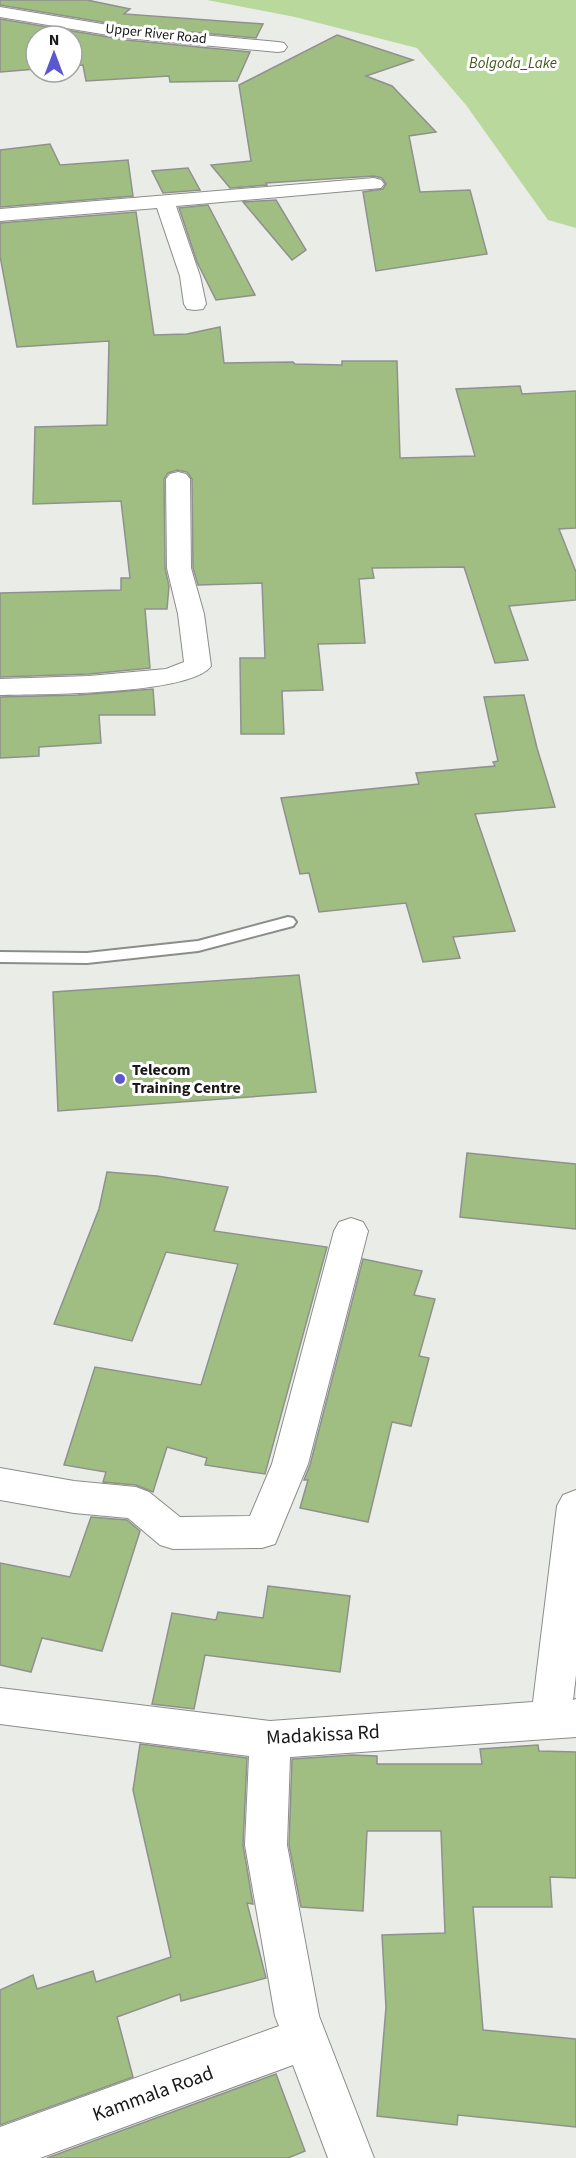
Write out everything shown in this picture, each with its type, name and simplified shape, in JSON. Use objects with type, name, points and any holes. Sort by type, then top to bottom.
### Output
[{"type":"street","name":"Upper River Road","points":[[0,12],[126,33],[278,47]]},
{"type":"street","points":[[0,214],[374,184]]},
{"type":"street","points":[[164,200],[190,276],[195,304]]},
{"type":"street","points":[[0,687],[89,684],[170,677],[198,666],[191,614],[178,568],[178,479]]},
{"type":"street","points":[[0,1484],[74,1497],[136,1503],[173,1533],[262,1532],[290,1464],[351,1231]]},
{"type":"street","points":[[563,1719],[576,1506]]},
{"type":"street","name":"Madakissa Rd","points":[[0,1706],[270,1740],[563,1719]]},
{"type":"street","points":[[270,1740],[266,1845],[297,2016],[351,2158]]},
{"type":"street","name":"Kammala Road","points":[[0,2150],[306,2038]]},
{"type":"lane","points":[[0,957],[87,957],[198,946],[288,922]]},
{"type":"water","name":"Bolgoda_Lake","points":[[207,0],[576,0],[576,228],[548,220],[466,105],[417,48],[295,17]]},
{"type":"building","points":[[0,0],[87,0],[130,9],[124,14],[263,24],[256,38],[126,26],[0,5]]},
{"type":"building","points":[[0,19],[30,24],[24,24],[24,70],[0,72]]},
{"type":"building","points":[[84,33],[126,40],[250,52],[237,81],[170,82],[169,76],[86,81]]},
{"type":"building","points":[[337,35],[413,60],[366,76],[392,86],[436,132],[409,136],[420,192],[470,190],[487,254],[376,271],[363,192],[383,189],[386,184],[382,178],[374,176],[266,183],[267,185],[230,188],[211,165],[251,161],[239,85]]},
{"type":"building","points":[[50,144],[60,165],[128,160],[133,196],[0,207],[0,150]]},
{"type":"building","points":[[188,168],[200,190],[163,193],[152,171]]},
{"type":"building","points":[[276,200],[306,250],[292,260],[243,202]]},
{"type":"building","points":[[208,205],[255,295],[216,300],[197,262],[179,208]]},
{"type":"building","points":[[136,212],[154,335],[187,334],[220,327],[224,363],[293,362],[295,364],[342,365],[342,361],[397,361],[400,458],[475,456],[456,389],[520,386],[522,394],[576,391],[576,528],[559,529],[576,572],[576,600],[509,606],[528,660],[495,663],[464,567],[372,568],[374,578],[359,579],[365,643],[318,644],[323,690],[282,691],[284,734],[241,734],[240,658],[265,658],[262,583],[198,585],[193,568],[192,479],[187,472],[177,470],[168,473],[164,479],[165,568],[169,586],[167,609],[145,609],[150,668],[89,674],[0,677],[0,593],[121,590],[121,578],[130,578],[121,501],[33,504],[35,427],[107,425],[109,341],[17,347],[0,256],[0,223]]},
{"type":"building","points":[[153,689],[155,715],[99,715],[101,743],[39,747],[39,756],[0,758],[0,697],[78,695]]},
{"type":"building","points":[[524,695],[555,807],[475,814],[515,931],[453,937],[460,958],[423,962],[406,903],[319,912],[309,873],[300,874],[281,798],[419,784],[416,773],[495,766],[493,762],[498,761],[484,697]]},
{"type":"building","points":[[299,975],[316,1092],[58,1111],[53,992]]},
{"type":"building","points":[[467,1153],[576,1164],[576,1229],[460,1217]]},
{"type":"building","points":[[107,1172],[157,1176],[228,1187],[214,1231],[327,1247],[265,1474],[205,1465],[207,1458],[167,1447],[153,1492],[136,1485],[103,1482],[106,1472],[64,1465],[95,1367],[201,1385],[238,1264],[166,1252],[132,1341],[54,1324],[99,1209]]},
{"type":"building","points":[[363,1259],[422,1271],[414,1295],[435,1299],[419,1356],[429,1358],[411,1426],[392,1422],[368,1522],[300,1508],[308,1480],[304,1480],[310,1465]]},
{"type":"building","points":[[91,1517],[127,1520],[140,1531],[102,1651],[42,1638],[31,1672],[0,1665],[0,1563],[70,1577]]},
{"type":"building","points":[[268,1586],[350,1596],[340,1672],[205,1655],[194,1709],[152,1704],[172,1613],[216,1620],[218,1612],[263,1618]]},
{"type":"building","points":[[140,1744],[247,1758],[243,1845],[253,1904],[247,1903],[266,1978],[181,2001],[180,1994],[117,2017],[133,2077],[0,2125],[0,1990],[33,1975],[37,1989],[93,1971],[96,1982],[171,1957],[133,1790]]},
{"type":"building","points":[[538,1745],[539,1751],[576,1752],[576,1878],[550,1877],[552,1907],[473,1907],[483,2030],[576,2039],[576,2127],[458,2115],[457,2125],[377,2116],[386,2007],[382,1935],[445,1933],[441,1831],[367,1831],[363,1911],[301,1907],[289,1845],[292,1759],[352,1755],[377,1756],[377,1764],[482,1764],[480,1749]]},
{"type":"building","points":[[276,2074],[305,2151],[288,2158],[47,2158]]},
{"type":"place","name":"Telecom Training Centre","points":[[120,1079]]}]
